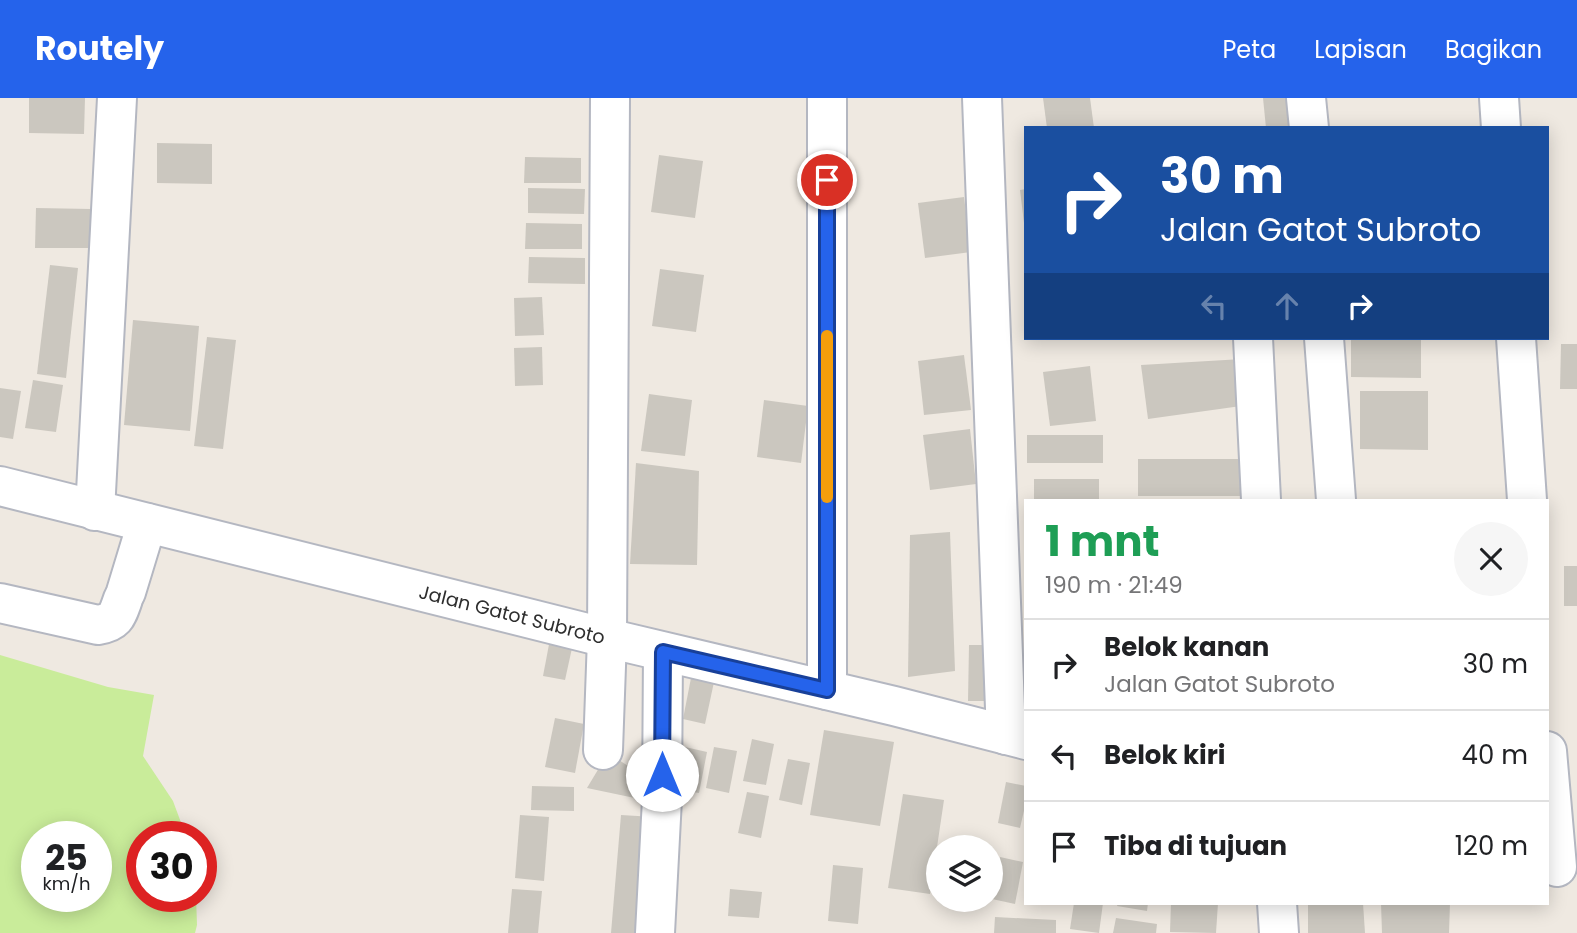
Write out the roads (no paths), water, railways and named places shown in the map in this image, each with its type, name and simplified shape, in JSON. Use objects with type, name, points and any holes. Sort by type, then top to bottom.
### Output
[{"type":"street","points":[[95,510],[117,98]]},
{"type":"street","points":[[603,750],[607,638],[610,98]]},
{"type":"street","points":[[827,98],[827,690]]},
{"type":"street","points":[[982,98],[1016,737]]},
{"type":"street","points":[[1307,98],[1309,126]]},
{"type":"street","points":[[1499,98],[1501,126]]},
{"type":"street","points":[[1253,340],[1261,499]]},
{"type":"street","points":[[1324,340],[1336,499]]},
{"type":"street","points":[[1516,340],[1527,499]]},
{"type":"street","name":"Jalan Gatot Subroto","points":[[0,486],[663,652],[1016,737]]},
{"type":"street","points":[[0,603],[97,625],[110,623],[117,616],[147,523]]},
{"type":"street","points":[[655,933],[662,799],[663,652]]},
{"type":"street","points":[[1549,769],[1560,867]]},
{"type":"street","points":[[1277,905],[1279,933]]}]
